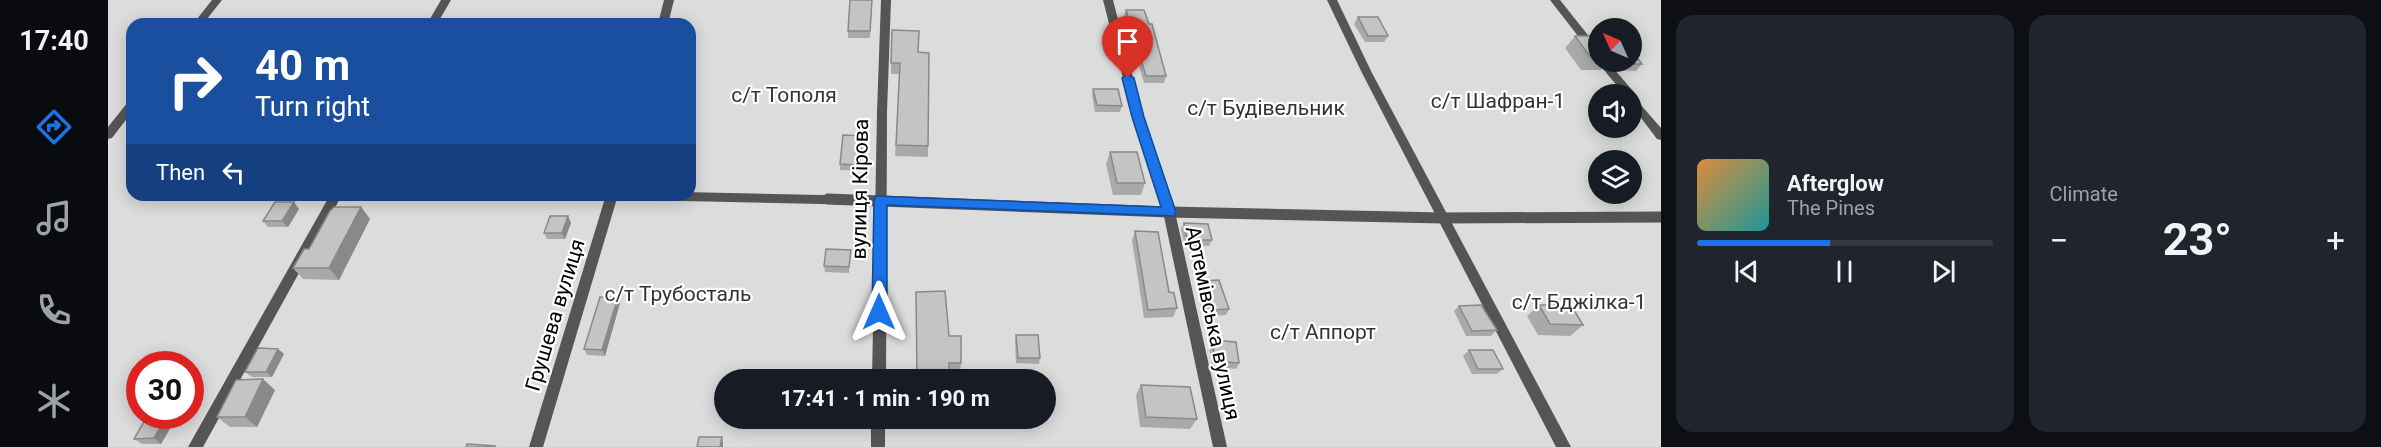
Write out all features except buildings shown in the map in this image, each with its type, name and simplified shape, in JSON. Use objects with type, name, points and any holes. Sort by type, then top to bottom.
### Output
[{"type":"street","points":[[203,18],[217,0]]},
{"type":"street","points":[[436,18],[446,0]]},
{"type":"street","points":[[664,18],[669,0]]},
{"type":"street","name":"вулиця Кірова","points":[[879,369],[880,200],[886,0]]},
{"type":"street","name":"Артемівська вулиця","points":[[1108,0],[1138,117],[1169,212],[1220,447]]},
{"type":"street","points":[[1332,0],[1367,73],[1564,447]]},
{"type":"street","points":[[1555,0],[1588,42]]},
{"type":"street","points":[[1611,72],[1621,84]]},
{"type":"street","points":[[108,135],[126,112]]},
{"type":"street","points":[[1642,112],[1661,136]]},
{"type":"street","points":[[195,447],[333,201]]},
{"type":"street","name":"Грушева вулиця","points":[[536,447],[610,201]]},
{"type":"street","points":[[878,429],[878,447]]},
{"type":"lane","points":[[696,197],[880,200],[1169,212],[1443,218],[1661,217]]},
{"type":"green space","points":[[108,0],[1661,0],[1661,447],[108,447]]},
{"type":"route","points":[[879,312],[880,200],[1169,212],[1138,117],[1128,78]]},
{"type":"park label","name":"с/т Тополя","points":[[784,95]]},
{"type":"park label","name":"с/т Шафран-1","points":[[1498,101]]},
{"type":"park label","name":"с/т Будівельник","points":[[1266,108]]},
{"type":"park label","name":"с/т Трубосталь","points":[[678,294]]},
{"type":"park label","name":"с/т Бджілка-1","points":[[1579,302]]},
{"type":"park label","name":"с/т Аппорт","points":[[1323,332]]}]
